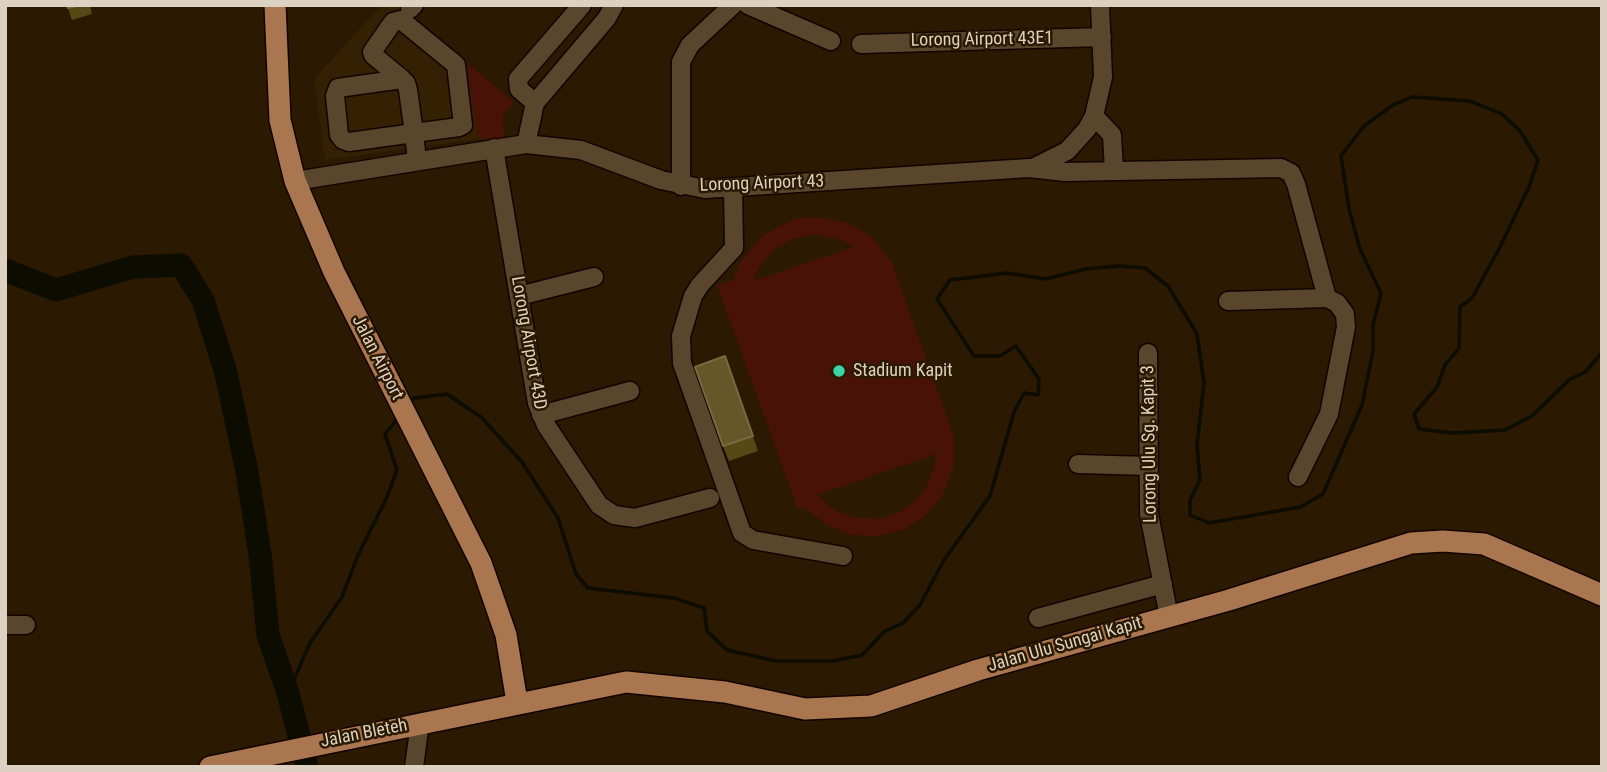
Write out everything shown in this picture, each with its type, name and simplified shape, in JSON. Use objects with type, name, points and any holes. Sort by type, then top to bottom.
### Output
[{"type":"main road","name":"Jalan Airport","points":[[275,5],[280,120],[295,181],[334,272],[495,598],[506,635],[517,702]]},
{"type":"main road","name":"Jalan Ulu Sungai Kapit","points":[[517,702],[626,682],[725,692],[805,709],[862,708],[978,670],[1170,617],[1382,550],[1443,541],[1484,544],[1507,551],[1601,597]]},
{"type":"main road","name":"Jalan Bleteh","points":[[214,766],[517,702]]},
{"type":"street","points":[[535,103],[519,89],[518,79],[582,5]]},
{"type":"street","points":[[526,145],[535,103],[607,18],[614,5]]},
{"type":"street","points":[[681,186],[681,62],[690,45],[733,5]]},
{"type":"street","points":[[748,5],[831,41]]},
{"type":"street","points":[[1028,168],[1042,165],[1067,151],[1087,129],[1094,116],[1103,77],[1100,5]]},
{"type":"street","points":[[402,79],[338,88],[335,96],[340,135],[342,140],[349,142],[414,133],[463,125],[456,65],[398,19],[373,46],[372,52],[402,79],[408,86],[414,133],[417,161]]},
{"type":"street","name":"Lorong Airport 43E1","points":[[862,44],[1102,37]]},
{"type":"street","points":[[1094,116],[1112,135],[1114,171]]},
{"type":"street","name":"Lorong Airport 43","points":[[295,181],[526,145],[581,150],[681,186],[733,188],[1028,168]]},
{"type":"street","name":"Lorong Airport 43D","points":[[495,148],[541,415],[599,505],[614,515],[635,518],[710,498]]},
{"type":"street","points":[[1028,168],[1065,172],[1270,167],[1286,170],[1296,184],[1327,298]]},
{"type":"street","points":[[733,188],[734,248],[693,296],[681,335],[682,363],[742,533],[753,540],[843,556]]},
{"type":"street","points":[[519,296],[594,277]]},
{"type":"street","points":[[1228,301],[1327,298],[1342,307],[1346,327],[1329,414],[1298,477]]},
{"type":"street","name":"Lorong Ulu Sg. Kapit 3","points":[[1148,354],[1149,522],[1170,617]]},
{"type":"street","points":[[541,415],[630,391]]},
{"type":"street","points":[[1078,464],[1148,466]]},
{"type":"street","points":[[1038,618],[1163,584]]},
{"type":"street","points":[[5,625],[26,625]]},
{"type":"street","points":[[414,767],[420,723]]},
{"type":"shaded area","points":[[397,5],[467,63],[478,139],[325,160],[314,79],[380,7]]},
{"type":"shaded area","points":[[467,63],[514,102],[503,115],[504,138],[478,139]]},
{"type":"shaded area","points":[[814,217],[845,222],[874,239],[892,263],[954,437],[954,466],[942,496],[925,516],[903,530],[877,536],[851,535],[825,524],[805,508],[798,510],[717,285],[733,280],[740,263],[762,236],[794,219]],"holes":[[[815,235],[842,240],[853,247],[753,281],[759,267],[777,247],[795,238]],[[936,454],[934,468],[925,489],[911,505],[895,514],[877,519],[853,517],[836,511],[817,495]]]},
{"type":"building","points":[[725,356],[753,436],[723,446],[695,367]]},
{"type":"waterway","points":[[409,404],[414,398],[447,394],[481,417],[522,462],[558,518],[576,574],[588,588],[674,598],[704,608],[707,631],[727,650],[776,661],[833,661],[862,655],[885,631],[903,623],[920,605],[944,560],[990,496],[1014,412],[1024,393],[1038,395],[1039,379],[1016,346],[1000,356],[974,356],[937,299],[950,280],[1007,273],[1045,279],[1086,269],[1119,266],[1145,268],[1168,286],[1197,334],[1204,383],[1197,445],[1200,480],[1190,500],[1190,515],[1209,523],[1300,507],[1323,494],[1362,405],[1373,351],[1373,325],[1381,293],[1360,249],[1349,209],[1341,156],[1364,126],[1393,105],[1412,97],[1470,101],[1502,114],[1520,131],[1538,160],[1529,187],[1499,249],[1472,298],[1460,307],[1459,348],[1445,365],[1437,387],[1414,414],[1419,429],[1452,433],[1505,430],[1532,416],[1569,380],[1585,372],[1602,353]]},
{"type":"waterway","points":[[5,270],[56,290],[133,267],[181,265],[203,300],[226,373],[247,472],[260,554],[268,635],[288,693],[307,767]]},
{"type":"waterway","points":[[288,693],[310,643],[342,597],[358,555],[387,497],[397,470],[385,434],[398,418]]},
{"type":"place","name":"Stadium Kapit","points":[[839,371]]}]
